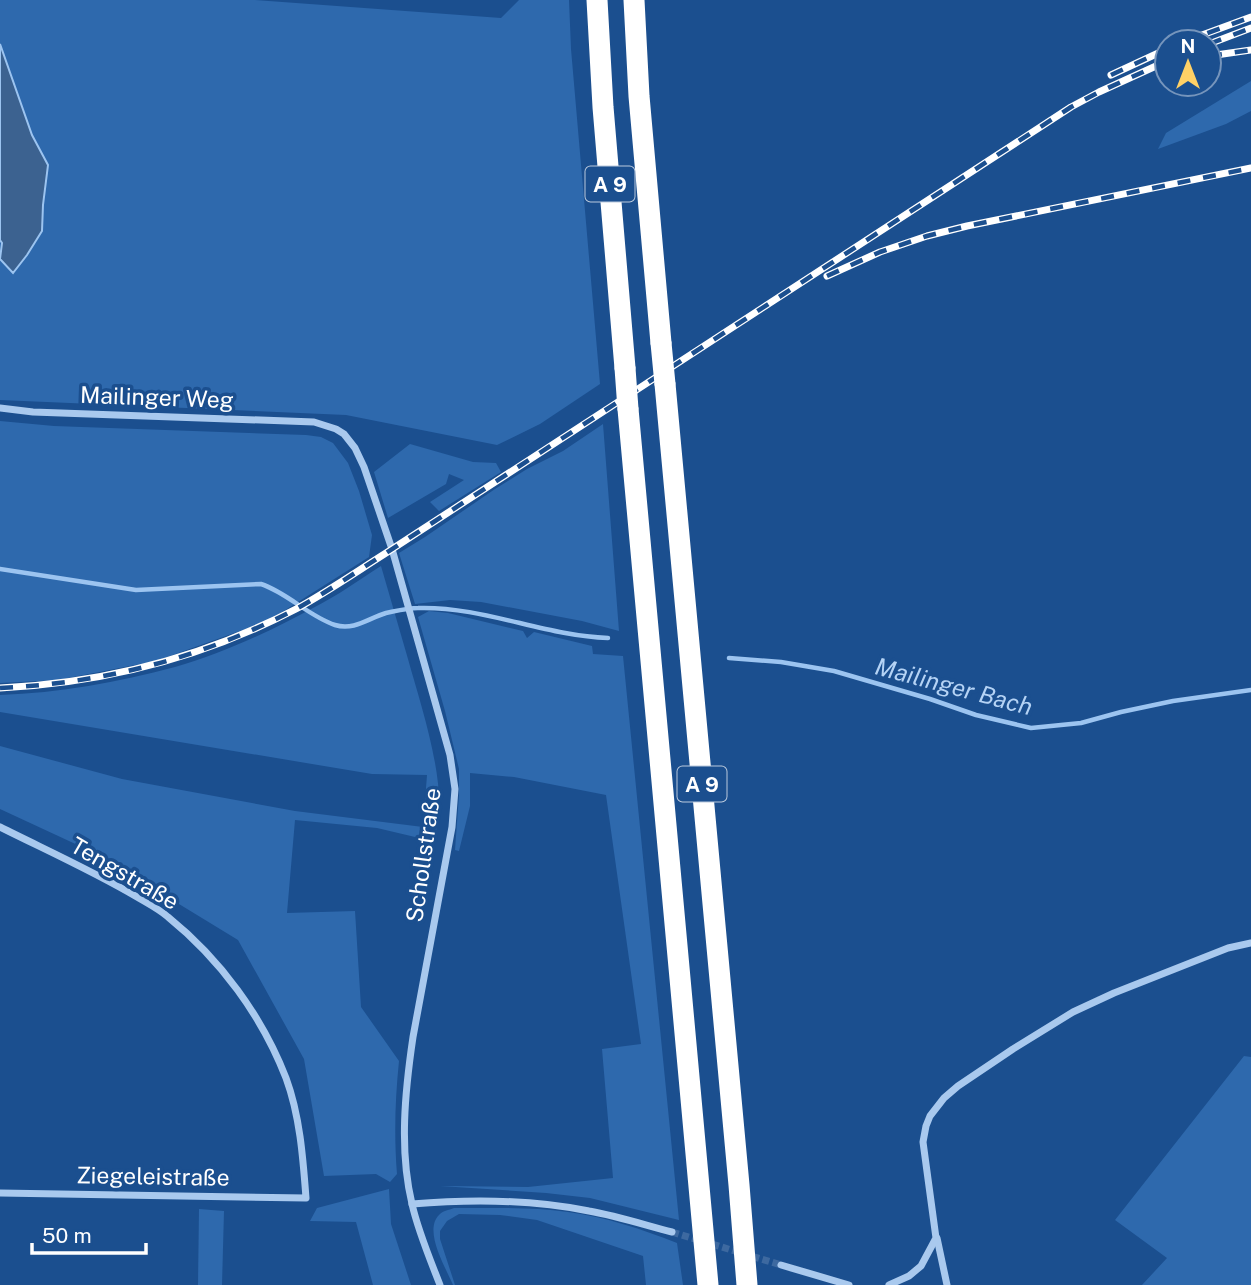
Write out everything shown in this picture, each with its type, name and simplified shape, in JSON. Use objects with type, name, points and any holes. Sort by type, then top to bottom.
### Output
[{"type":"highway","name":"A 9","points":[[597,0],[603,107],[628,409],[708,1285]]},
{"type":"highway","name":"A 9","points":[[634,0],[639,96],[747,1285]]},
{"type":"street","name":"Mailinger Weg","points":[[0,408],[33,412],[314,422]]},
{"type":"street","name":"Schollstraße","points":[[314,422],[344,433],[355,448],[363,467],[386,532],[450,755],[454,789],[450,837],[408,1069],[405,1134],[412,1203],[440,1285]]},
{"type":"street","name":"Tengstraße","points":[[0,827],[117,885],[167,916],[211,957],[264,1028],[286,1079],[300,1139],[306,1198]]},
{"type":"street","points":[[947,1285],[936,1238],[923,1142],[930,1116],[944,1097],[1013,1049],[1073,1012],[1228,948],[1251,943]]},
{"type":"street","name":"Ziegeleistraße","points":[[0,1193],[306,1198]]},
{"type":"street","points":[[412,1203],[510,1201],[543,1204],[589,1211],[672,1232]]},
{"type":"street","points":[[889,1285],[909,1276],[920,1266],[936,1238]]},
{"type":"street","points":[[781,1265],[849,1285]]},
{"type":"shaded area","points":[[0,0],[255,0],[501,18],[519,0],[569,0],[600,384],[540,424],[497,445],[346,415],[0,400]]},
{"type":"shaded area","points":[[0,44],[32,135],[48,165],[42,231],[13,273],[0,259]]},
{"type":"shaded area","points":[[1251,81],[1251,111],[1226,124],[1158,149],[1166,133]]},
{"type":"shaded area","points":[[0,421],[54,426],[321,437],[333,443],[348,463],[372,535],[369,557],[268,621],[156,661],[58,680],[0,683]]},
{"type":"shaded area","points":[[603,424],[619,631],[582,621],[481,602],[450,600],[415,604],[399,553],[495,489],[563,451]]},
{"type":"shaded area","points":[[410,444],[473,462],[496,463],[501,472],[439,511],[430,502],[464,480],[449,474],[446,484],[388,518],[374,472]]},
{"type":"shaded area","points":[[381,566],[433,751],[439,801],[438,823],[432,841],[377,828],[295,820],[287,913],[355,911],[361,1007],[399,1061],[395,1118],[397,1174],[390,1182],[376,1174],[324,1176],[304,1059],[238,940],[97,854],[0,809],[0,746],[122,779],[295,811],[423,827],[427,775],[372,774],[0,712],[0,695],[44,692],[110,682],[210,656],[297,617]]},
{"type":"shaded area","points":[[429,611],[523,631],[527,638],[534,632],[592,646],[593,654],[623,656],[679,1220],[590,1198],[440,1186],[528,1187],[613,1178],[602,1049],[641,1044],[606,795],[514,777],[470,773],[470,806],[459,851],[455,850],[459,769],[418,617]]},
{"type":"shaded area","points":[[1244,1056],[1251,1057],[1251,1285],[1142,1285],[1167,1258],[1115,1220]]},
{"type":"shaded area","points":[[389,1189],[391,1224],[411,1285],[373,1285],[356,1222],[310,1221],[317,1208]]},
{"type":"shaded area","points":[[454,1208],[554,1210],[637,1228],[677,1243],[683,1285],[646,1285],[643,1256],[537,1220],[500,1215],[459,1214],[447,1221],[440,1231],[453,1285],[437,1250],[433,1230],[439,1215]]},
{"type":"shaded area","points":[[199,1209],[224,1211],[222,1285],[198,1285]]},
{"type":"waterway","name":"Mailinger Bach","points":[[0,569],[136,590],[261,584],[325,621],[342,626],[355,625],[402,610],[442,609],[490,616],[560,632],[608,638]]},
{"type":"waterway","name":"Mailinger Bach","points":[[729,658],[781,662],[834,671],[976,715],[1031,728],[1081,723],[1173,701],[1251,690]]},
{"type":"tunnel","points":[[672,1232],[781,1265]]},
{"type":"railway","points":[[1221,28],[1251,17]]},
{"type":"railway","points":[[1223,39],[1251,28]]},
{"type":"railway","points":[[1223,54],[1251,50]]},
{"type":"railway","points":[[1111,75],[1153,56]]},
{"type":"railway","points":[[0,688],[77,680],[152,665],[225,641],[296,609],[1071,107],[1153,67]]},
{"type":"railway","points":[[827,276],[880,252],[927,236],[1251,168]]}]
